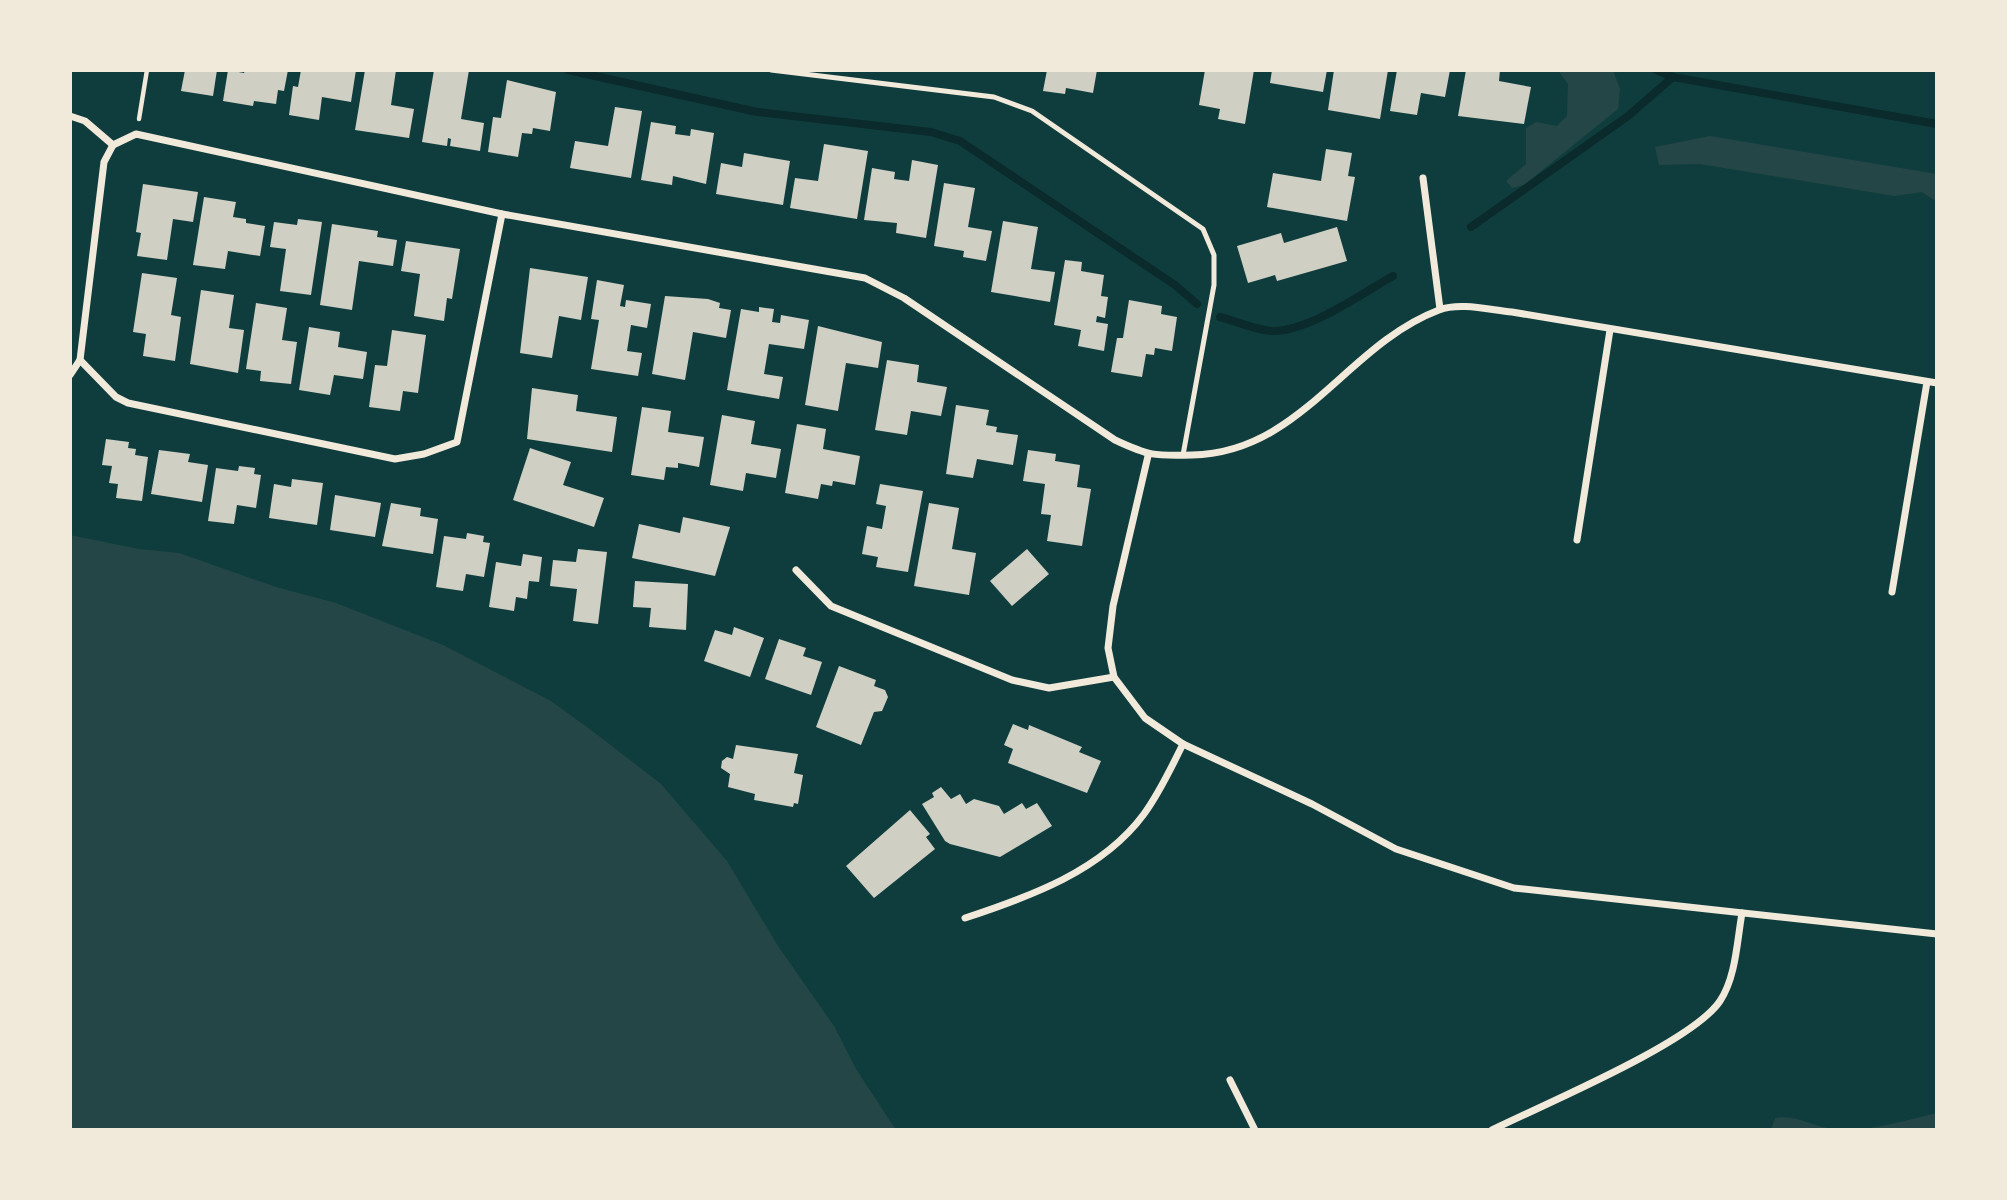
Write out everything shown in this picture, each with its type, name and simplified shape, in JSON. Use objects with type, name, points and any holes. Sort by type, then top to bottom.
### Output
[{"type":"street","points":[[70,116],[85,121],[113,145]]},
{"type":"street","points":[[70,375],[80,360],[104,162],[113,145],[136,134],[502,214],[865,278],[904,298],[1115,440],[1149,456],[1206,455],[1255,443],[1297,416],[1394,335],[1440,309],[1467,307],[1512,312],[1937,383]]},
{"type":"street","points":[[1423,178],[1440,309]]},
{"type":"street","points":[[80,360],[116,397],[128,403],[395,459],[424,454],[457,442],[502,214]]},
{"type":"street","points":[[1577,540],[1610,330]]},
{"type":"street","points":[[1892,592],[1927,382]]},
{"type":"street","points":[[1149,456],[1113,606],[1108,648],[1114,677],[1145,719],[1183,744],[1312,804],[1396,849],[1514,888],[1937,934]]},
{"type":"street","points":[[796,570],[831,606],[1012,680],[1049,688],[1114,677]]},
{"type":"street","points":[[965,918],[1019,900],[1066,879],[1110,847],[1142,817],[1161,788],[1183,744]]},
{"type":"street","points":[[1492,1130],[1660,1047],[1691,1028],[1720,1001],[1734,964],[1742,913]]},
{"type":"street","points":[[1230,1080],[1255,1130]]},
{"type":"lane","points":[[771,70],[994,97],[1032,111],[1186,214],[1203,229],[1214,255],[1214,285],[1183,455]]},
{"type":"path","points":[[136,134],[147,70]]},
{"type":"shaded area","points":[[1558,70],[1613,70],[1620,89],[1618,109],[1524,185],[1512,188],[1506,181],[1526,164],[1526,128],[1536,122],[1557,126],[1567,116],[1568,84]]},
{"type":"shaded area","points":[[1710,136],[1937,174],[1937,202],[1922,192],[1894,196],[1700,164],[1659,165],[1655,147]]},
{"type":"shaded area","points":[[70,535],[139,549],[179,553],[276,587],[336,603],[443,645],[551,701],[661,784],[727,861],[778,946],[834,1026],[856,1069],[896,1130],[70,1130]]},
{"type":"shaded area","points":[[1937,1113],[1937,1130],[1846,1130]]},
{"type":"shaded area","points":[[1775,1118],[1797,1119],[1826,1128],[1846,1130],[1771,1130]]},
{"type":"building","points":[[185,70],[217,70],[213,96],[181,91]]},
{"type":"building","points":[[228,70],[244,73],[245,70],[288,70],[284,91],[278,90],[276,104],[254,101],[253,106],[223,101]]},
{"type":"building","points":[[301,70],[356,70],[351,102],[322,97],[319,120],[289,115],[293,86],[298,87]]},
{"type":"building","points":[[365,70],[396,70],[391,105],[414,109],[409,138],[355,130]]},
{"type":"building","points":[[434,70],[469,70],[461,119],[484,123],[480,151],[450,146],[451,139],[448,138],[447,146],[422,142]]},
{"type":"building","points":[[1047,70],[1097,70],[1093,93],[1066,88],[1065,94],[1043,91]]},
{"type":"building","points":[[1205,70],[1254,70],[1245,124],[1218,119],[1220,109],[1199,105]]},
{"type":"building","points":[[1272,70],[1327,70],[1323,92],[1270,83]]},
{"type":"building","points":[[1334,70],[1388,70],[1380,119],[1328,110]]},
{"type":"building","points":[[1397,70],[1450,70],[1445,97],[1421,93],[1417,115],[1390,111]]},
{"type":"building","points":[[1466,70],[1500,70],[1499,81],[1531,87],[1524,124],[1458,116]]},
{"type":"building","points":[[507,80],[556,92],[550,131],[533,128],[532,134],[522,133],[518,157],[488,152],[493,117],[501,118]]},
{"type":"building","points":[[615,107],[642,111],[631,178],[570,168],[575,141],[608,146]]},
{"type":"building","points":[[651,122],[676,126],[675,134],[690,136],[691,129],[714,133],[706,184],[673,176],[672,185],[641,180]]},
{"type":"building","points":[[824,144],[868,151],[857,219],[790,208],[795,178],[818,181]]},
{"type":"building","points":[[1326,149],[1352,153],[1348,176],[1355,177],[1347,221],[1267,207],[1273,173],[1321,181]]},
{"type":"building","points":[[744,153],[790,161],[783,205],[716,194],[721,163],[742,167]]},
{"type":"building","points":[[912,160],[938,165],[926,238],[896,233],[897,223],[864,220],[872,168],[895,172],[894,179],[909,181]]},
{"type":"building","points":[[944,183],[975,188],[968,227],[992,231],[986,261],[963,257],[964,251],[934,246]]},
{"type":"building","points":[[143,184],[198,192],[193,222],[173,219],[167,260],[137,256],[141,233],[136,232]]},
{"type":"building","points":[[204,197],[236,202],[233,217],[246,219],[246,223],[265,226],[260,256],[228,251],[225,269],[193,265]]},
{"type":"building","points":[[298,219],[322,222],[311,295],[280,291],[286,249],[270,247],[274,222],[297,225]]},
{"type":"building","points":[[1003,221],[1038,227],[1031,269],[1055,272],[1050,302],[991,292]]},
{"type":"building","points":[[332,224],[378,231],[377,237],[397,240],[393,266],[359,261],[352,310],[320,305]]},
{"type":"building","points":[[1337,227],[1347,261],[1277,281],[1275,275],[1248,283],[1237,246],[1281,233],[1284,243]]},
{"type":"building","points":[[406,241],[460,249],[452,299],[447,298],[444,321],[414,316],[420,274],[401,271]]},
{"type":"building","points":[[1065,260],[1082,262],[1081,271],[1104,275],[1101,296],[1108,297],[1105,318],[1097,316],[1096,322],[1108,324],[1104,351],[1078,346],[1081,330],[1054,325]]},
{"type":"building","points":[[530,268],[588,277],[581,320],[559,316],[552,358],[520,353]]},
{"type":"building","points":[[142,273],[177,278],[171,315],[181,317],[175,361],[143,356],[146,334],[133,332]]},
{"type":"building","points":[[597,280],[624,285],[620,306],[625,307],[626,300],[651,304],[647,328],[631,325],[627,351],[642,353],[638,376],[591,369],[599,320],[591,319]]},
{"type":"building","points":[[201,290],[234,295],[229,328],[244,330],[238,373],[190,364]]},
{"type":"building","points":[[665,296],[708,299],[720,303],[719,308],[731,310],[726,338],[693,332],[685,380],[652,374]]},
{"type":"building","points":[[1129,300],[1162,306],[1161,314],[1177,317],[1172,351],[1155,348],[1154,355],[1146,354],[1142,377],[1111,372],[1117,338],[1123,338]]},
{"type":"building","points":[[256,303],[287,308],[282,340],[297,342],[291,384],[260,381],[261,371],[246,369]]},
{"type":"building","points":[[759,307],[774,309],[772,322],[780,323],[781,315],[809,320],[804,349],[769,344],[764,374],[783,377],[779,399],[727,390],[741,309],[759,312]]},
{"type":"building","points":[[818,326],[882,342],[878,368],[846,363],[838,411],[805,405]]},
{"type":"building","points":[[309,327],[340,332],[338,347],[367,352],[363,379],[334,375],[330,395],[299,390]]},
{"type":"building","points":[[392,330],[426,335],[418,393],[403,391],[400,411],[369,407],[375,365],[387,366]]},
{"type":"building","points":[[887,360],[919,365],[917,382],[947,387],[941,416],[911,411],[907,435],[875,430]]},
{"type":"building","points":[[532,388],[578,395],[576,411],[617,417],[612,452],[527,439]]},
{"type":"building","points":[[956,405],[989,410],[986,425],[997,427],[996,432],[1018,435],[1013,465],[977,459],[973,478],[946,474]]},
{"type":"building","points":[[642,407],[671,411],[668,432],[704,437],[699,467],[678,463],[678,468],[666,467],[664,480],[631,475]]},
{"type":"building","points":[[722,415],[755,421],[751,444],[781,449],[776,478],[746,473],[743,491],[710,485]]},
{"type":"building","points":[[797,424],[826,429],[823,449],[860,456],[855,485],[833,481],[832,486],[821,484],[818,499],[785,493]]},
{"type":"building","points":[[106,439],[129,442],[128,448],[136,449],[135,455],[148,457],[142,501],[116,498],[118,484],[109,483],[112,466],[102,465]]},
{"type":"building","points":[[530,448],[571,462],[563,485],[604,498],[594,527],[513,500]]},
{"type":"building","points":[[159,450],[190,454],[188,462],[208,465],[202,502],[151,494]]},
{"type":"building","points":[[1028,450],[1056,454],[1055,461],[1080,465],[1077,487],[1091,489],[1082,546],[1047,541],[1051,515],[1041,514],[1045,484],[1023,481]]},
{"type":"building","points":[[239,466],[255,468],[254,474],[261,475],[256,508],[237,505],[234,524],[208,521],[216,468],[238,471]]},
{"type":"building","points":[[292,479],[323,483],[317,525],[269,518],[274,484],[291,487]]},
{"type":"building","points":[[880,484],[923,491],[908,572],[876,567],[878,557],[862,554],[867,526],[882,529],[886,506],[876,504]]},
{"type":"building","points":[[335,495],[381,503],[375,537],[330,530]]},
{"type":"building","points":[[391,503],[421,508],[420,516],[438,519],[433,554],[382,546]]},
{"type":"building","points":[[929,503],[959,508],[952,549],[976,553],[969,595],[914,586]]},
{"type":"building","points":[[683,517],[730,527],[715,576],[632,558],[639,524],[680,533]]},
{"type":"building","points":[[467,533],[484,536],[483,542],[490,543],[484,577],[466,574],[463,591],[436,587],[444,536],[466,539]]},
{"type":"building","points":[[578,549],[607,552],[598,624],[573,621],[577,589],[550,586],[553,560],[576,562]]},
{"type":"building","points":[[1027,549],[1049,574],[1012,606],[990,581]]},
{"type":"building","points":[[523,554],[542,557],[539,582],[529,581],[527,599],[516,597],[514,611],[489,607],[496,562],[521,566]]},
{"type":"building","points":[[635,581],[688,584],[686,630],[649,627],[651,608],[633,607]]},
{"type":"building","points":[[734,627],[764,638],[750,677],[704,661],[715,630],[732,635]]},
{"type":"building","points":[[779,639],[806,648],[803,656],[822,662],[811,695],[765,679]]},
{"type":"building","points":[[839,666],[876,680],[874,686],[885,690],[888,697],[882,711],[874,712],[861,745],[816,727]]},
{"type":"building","points":[[1013,724],[1028,730],[1029,725],[1082,747],[1079,752],[1101,761],[1087,793],[1008,763],[1013,749],[1004,745]]},
{"type":"building","points":[[736,745],[798,754],[794,773],[803,775],[798,804],[794,803],[793,807],[754,800],[755,794],[728,787],[730,774],[721,768],[722,761],[727,757],[733,759]]},
{"type":"building","points":[[941,787],[951,799],[960,794],[966,804],[974,799],[999,806],[1004,814],[1022,803],[1026,809],[1037,803],[1052,826],[1000,857],[950,844],[945,841],[922,804],[934,797],[932,793]]},
{"type":"building","points":[[910,810],[930,834],[926,837],[935,849],[874,898],[846,866]]},
{"type":"waterway","points":[[568,70],[757,112],[931,132],[960,141],[1175,285],[1197,304]]},
{"type":"waterway","points":[[1656,70],[1673,77],[1937,124]]},
{"type":"waterway","points":[[1471,227],[1628,116],[1673,77]]},
{"type":"waterway","points":[[1220,317],[1261,329],[1288,329],[1304,325],[1335,310],[1393,276]]}]
